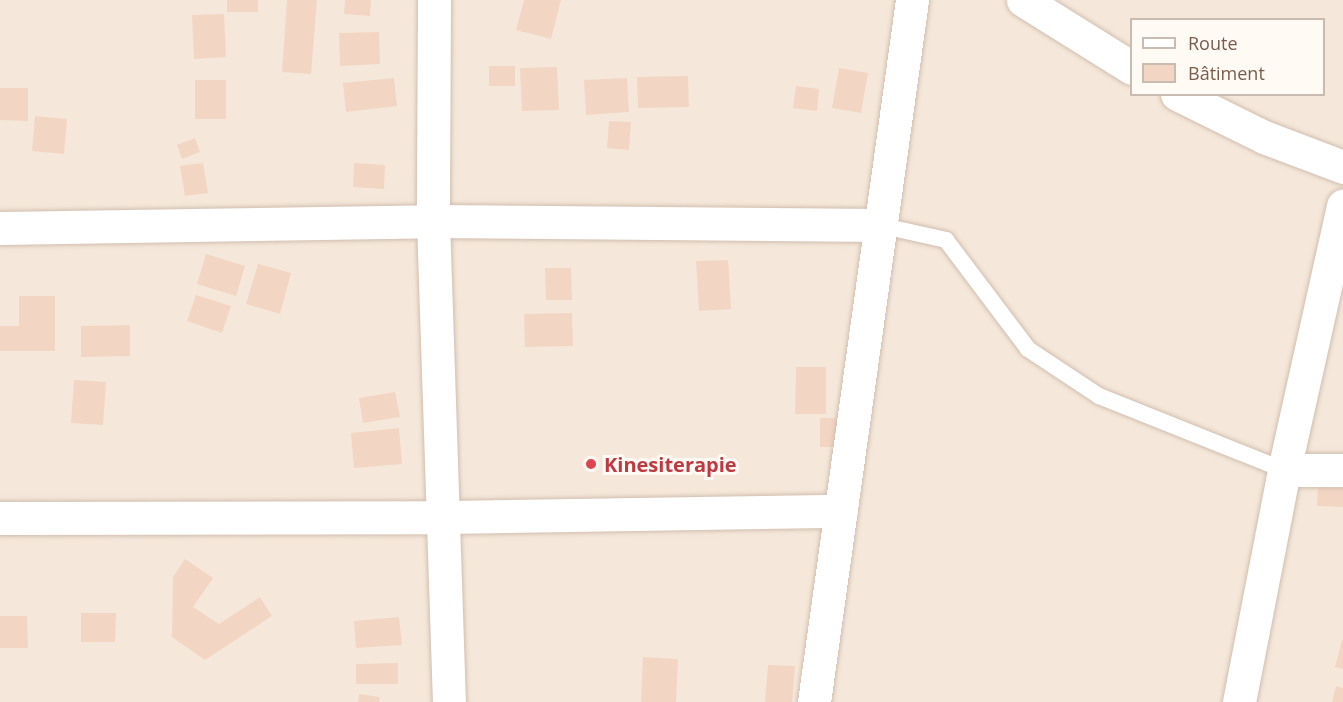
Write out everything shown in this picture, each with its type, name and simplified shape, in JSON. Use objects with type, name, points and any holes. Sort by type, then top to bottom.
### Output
[{"type":"street","points":[[434,0],[433,221],[445,517],[449,702]]},
{"type":"street","points":[[814,702],[912,0]]},
{"type":"street","points":[[1023,0],[1130,67]]},
{"type":"street","points":[[1181,96],[1264,137],[1343,167]]},
{"type":"street","points":[[1239,702],[1284,470],[1343,206]]},
{"type":"street","points":[[0,228],[433,221],[879,225]]},
{"type":"street","points":[[1284,470],[1343,470]]},
{"type":"street","points":[[0,518],[445,517],[841,511]]},
{"type":"lane","points":[[879,225],[946,240],[1028,349],[1099,396],[1284,470]]},
{"type":"shaded area","points":[[0,0],[1343,0],[1343,702],[0,702]]},
{"type":"building","points":[[227,0],[258,0],[258,12],[227,12]]},
{"type":"building","points":[[287,0],[317,0],[311,74],[282,72]]},
{"type":"building","points":[[345,0],[371,0],[370,16],[344,14]]},
{"type":"building","points":[[524,0],[561,0],[551,39],[516,30]]},
{"type":"building","points":[[224,14],[226,57],[194,59],[192,15]]},
{"type":"building","points":[[379,32],[380,64],[340,66],[339,33]]},
{"type":"building","points":[[489,66],[515,66],[515,86],[489,86]]},
{"type":"building","points":[[557,67],[559,110],[522,111],[520,68]]},
{"type":"building","points":[[839,68],[868,73],[861,113],[832,108]]},
{"type":"building","points":[[688,76],[689,107],[638,108],[637,77]]},
{"type":"building","points":[[394,78],[397,106],[346,112],[343,83]]},
{"type":"building","points":[[627,78],[629,112],[586,115],[584,80]]},
{"type":"building","points":[[195,80],[226,80],[226,119],[195,119]]},
{"type":"building","points":[[796,86],[819,89],[817,111],[793,108]]},
{"type":"building","points":[[0,88],[28,88],[28,121],[0,120]]},
{"type":"building","points":[[35,116],[67,119],[64,154],[32,151]]},
{"type":"building","points":[[609,121],[631,122],[629,150],[607,148]]},
{"type":"building","points":[[195,138],[200,152],[182,159],[177,145]]},
{"type":"building","points":[[203,163],[208,193],[185,196],[180,166]]},
{"type":"building","points":[[354,163],[385,165],[384,189],[353,187]]},
{"type":"building","points":[[206,254],[245,266],[236,296],[197,284]]},
{"type":"building","points":[[728,260],[731,309],[699,311],[696,261]]},
{"type":"building","points":[[258,264],[291,273],[280,314],[246,304]]},
{"type":"building","points":[[545,268],[571,268],[572,300],[546,300]]},
{"type":"building","points":[[196,295],[231,306],[222,333],[187,321]]},
{"type":"building","points":[[19,296],[55,296],[55,351],[0,351],[0,326],[19,326]]},
{"type":"building","points":[[572,313],[573,346],[525,347],[524,314]]},
{"type":"building","points":[[130,325],[130,356],[81,357],[81,326]]},
{"type":"building","points":[[796,367],[826,367],[826,414],[795,414]]},
{"type":"building","points":[[74,380],[106,382],[103,425],[71,423]]},
{"type":"building","points":[[395,392],[400,417],[363,423],[359,398]]},
{"type":"building","points":[[820,418],[839,418],[839,447],[820,447]]},
{"type":"building","points":[[399,428],[402,464],[354,468],[351,433]]},
{"type":"building","points":[[1318,487],[1343,488],[1343,507],[1317,506]]},
{"type":"building","points":[[185,559],[213,578],[193,607],[219,624],[260,597],[272,616],[205,660],[172,637],[173,577]]},
{"type":"building","points":[[81,613],[116,613],[115,642],[81,642]]},
{"type":"building","points":[[0,616],[27,616],[28,648],[0,648]]},
{"type":"building","points":[[399,617],[402,645],[356,648],[354,621]]},
{"type":"building","points":[[1343,640],[1343,669],[1335,667]]},
{"type":"building","points":[[643,657],[678,659],[676,702],[641,702]]},
{"type":"building","points":[[398,663],[398,684],[356,684],[356,664]]},
{"type":"building","points":[[768,665],[795,666],[792,702],[765,702]]},
{"type":"building","points":[[1336,686],[1343,688],[1343,702],[1332,702]]},
{"type":"building","points":[[359,694],[380,697],[379,702],[358,702]]},
{"type":"place","name":"Kinesiterapie","points":[[591,464]]}]
